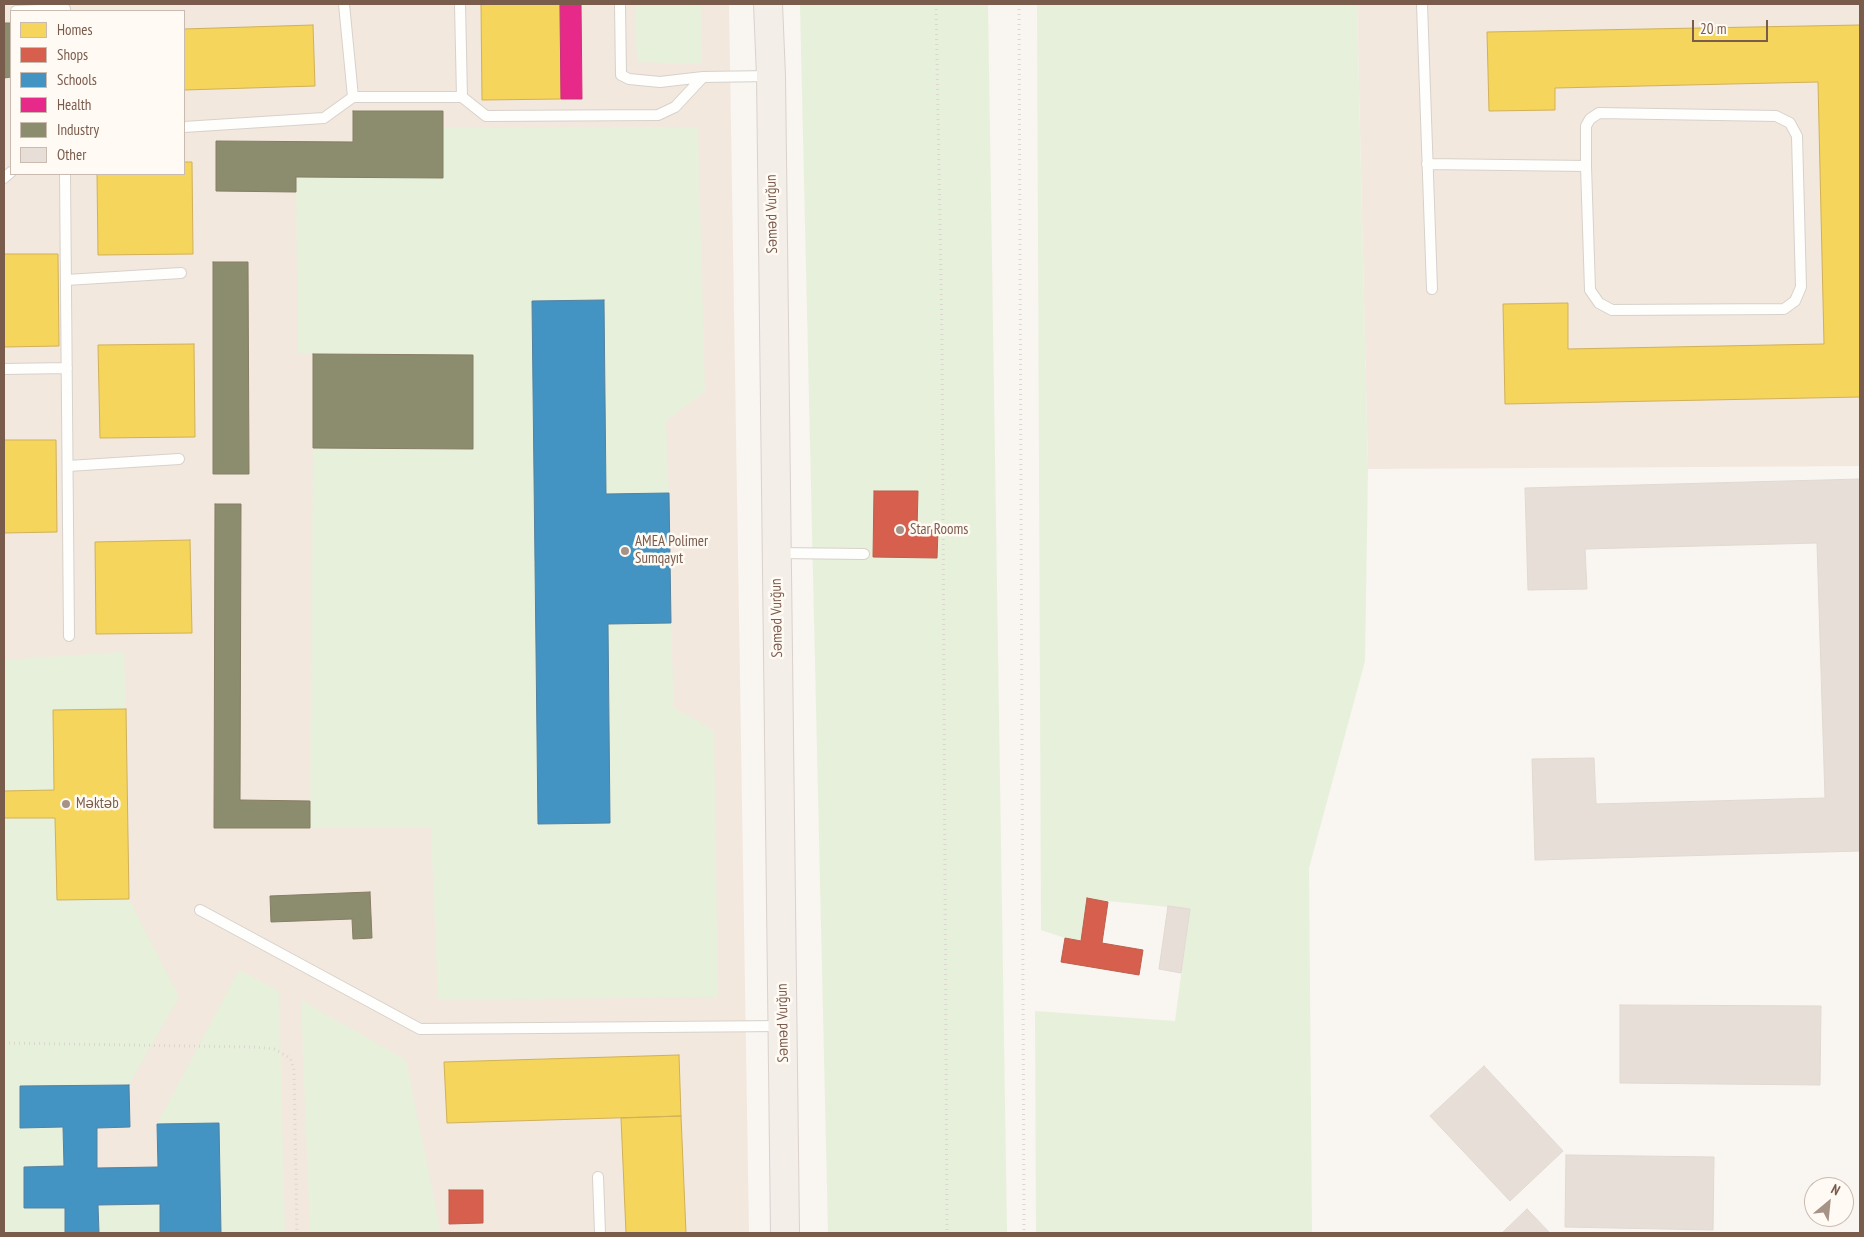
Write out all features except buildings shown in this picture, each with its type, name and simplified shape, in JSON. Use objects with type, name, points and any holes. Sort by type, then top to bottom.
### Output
[{"type":"main road","name":"Səməd Vurğun","points":[[768,4],[771,76],[785,1233]]},
{"type":"lane","points":[[344,4],[353,97]]},
{"type":"lane","points":[[460,4],[462,97]]},
{"type":"lane","points":[[620,4],[621,75],[629,79],[660,82],[703,77],[771,76]]},
{"type":"lane","points":[[1422,4],[1432,289]]},
{"type":"lane","points":[[32,10],[65,8]]},
{"type":"lane","points":[[185,126],[324,118],[353,97],[462,97],[486,116],[658,115],[675,107],[703,77]]},
{"type":"lane","points":[[1598,114],[1776,116],[1790,123],[1797,136],[1801,287],[1796,301],[1784,309],[1612,310],[1599,303],[1590,290],[1586,166],[1586,126],[1590,119],[1598,114]]},
{"type":"lane","points":[[1427,164],[1586,166]]},
{"type":"lane","points":[[65,175],[69,636]]},
{"type":"lane","points":[[66,280],[181,273]]},
{"type":"lane","points":[[4,369],[67,368]]},
{"type":"lane","points":[[68,466],[180,459]]},
{"type":"lane","points":[[777,554],[864,554]]},
{"type":"lane","points":[[200,910],[420,1029],[783,1026]]},
{"type":"lane","points":[[598,1177],[600,1233]]},
{"type":"path","points":[[936,4],[942,335],[948,1233]]},
{"type":"path","points":[[1019,4],[1024,1233]]},
{"type":"path","points":[[4,1043],[254,1047],[274,1049],[290,1058],[294,1070],[297,1233]]},
{"type":"shaded area","points":[[4,4],[729,4],[749,1233],[4,1233]]},
{"type":"shaded area","points":[[1357,4],[1860,4],[1860,466],[1368,469]]},
{"type":"green space","points":[[635,4],[701,4],[702,64],[637,62]]},
{"type":"green space","points":[[800,4],[988,4],[1007,1233],[828,1233]]},
{"type":"green space","points":[[1037,4],[1357,4],[1368,469],[1365,661],[1309,868],[1312,1233],[1036,1233],[1035,1011],[1175,1021],[1190,909],[1087,899],[1081,941],[1041,930]]},
{"type":"green space","points":[[698,127],[705,392],[666,421],[669,493],[606,494],[604,300],[532,301],[538,823],[610,823],[608,624],[671,623],[674,708],[714,730],[718,997],[438,1000],[431,828],[310,828],[313,448],[472,449],[473,355],[298,354],[296,177],[443,178],[443,128]]},
{"type":"green space","points":[[124,652],[126,709],[53,710],[54,790],[4,791],[4,660]]},
{"type":"green space","points":[[4,818],[55,818],[57,900],[129,899],[179,997],[129,1085],[20,1086],[21,1127],[63,1127],[64,1166],[24,1167],[24,1208],[65,1208],[65,1233],[4,1233]]},
{"type":"green space","points":[[239,970],[279,991],[285,1233],[221,1233],[219,1123],[157,1124]]},
{"type":"green space","points":[[301,1000],[406,1060],[441,1233],[310,1233]]},
{"type":"green space","points":[[160,1204],[160,1233],[99,1233],[98,1205]]},
{"type":"place","name":"Star Rooms","points":[[900,530]]},
{"type":"place","name":"AMEA Polimer Sumqayıt","points":[[625,551]]},
{"type":"place","name":"Məktəb","points":[[66,804]]}]
